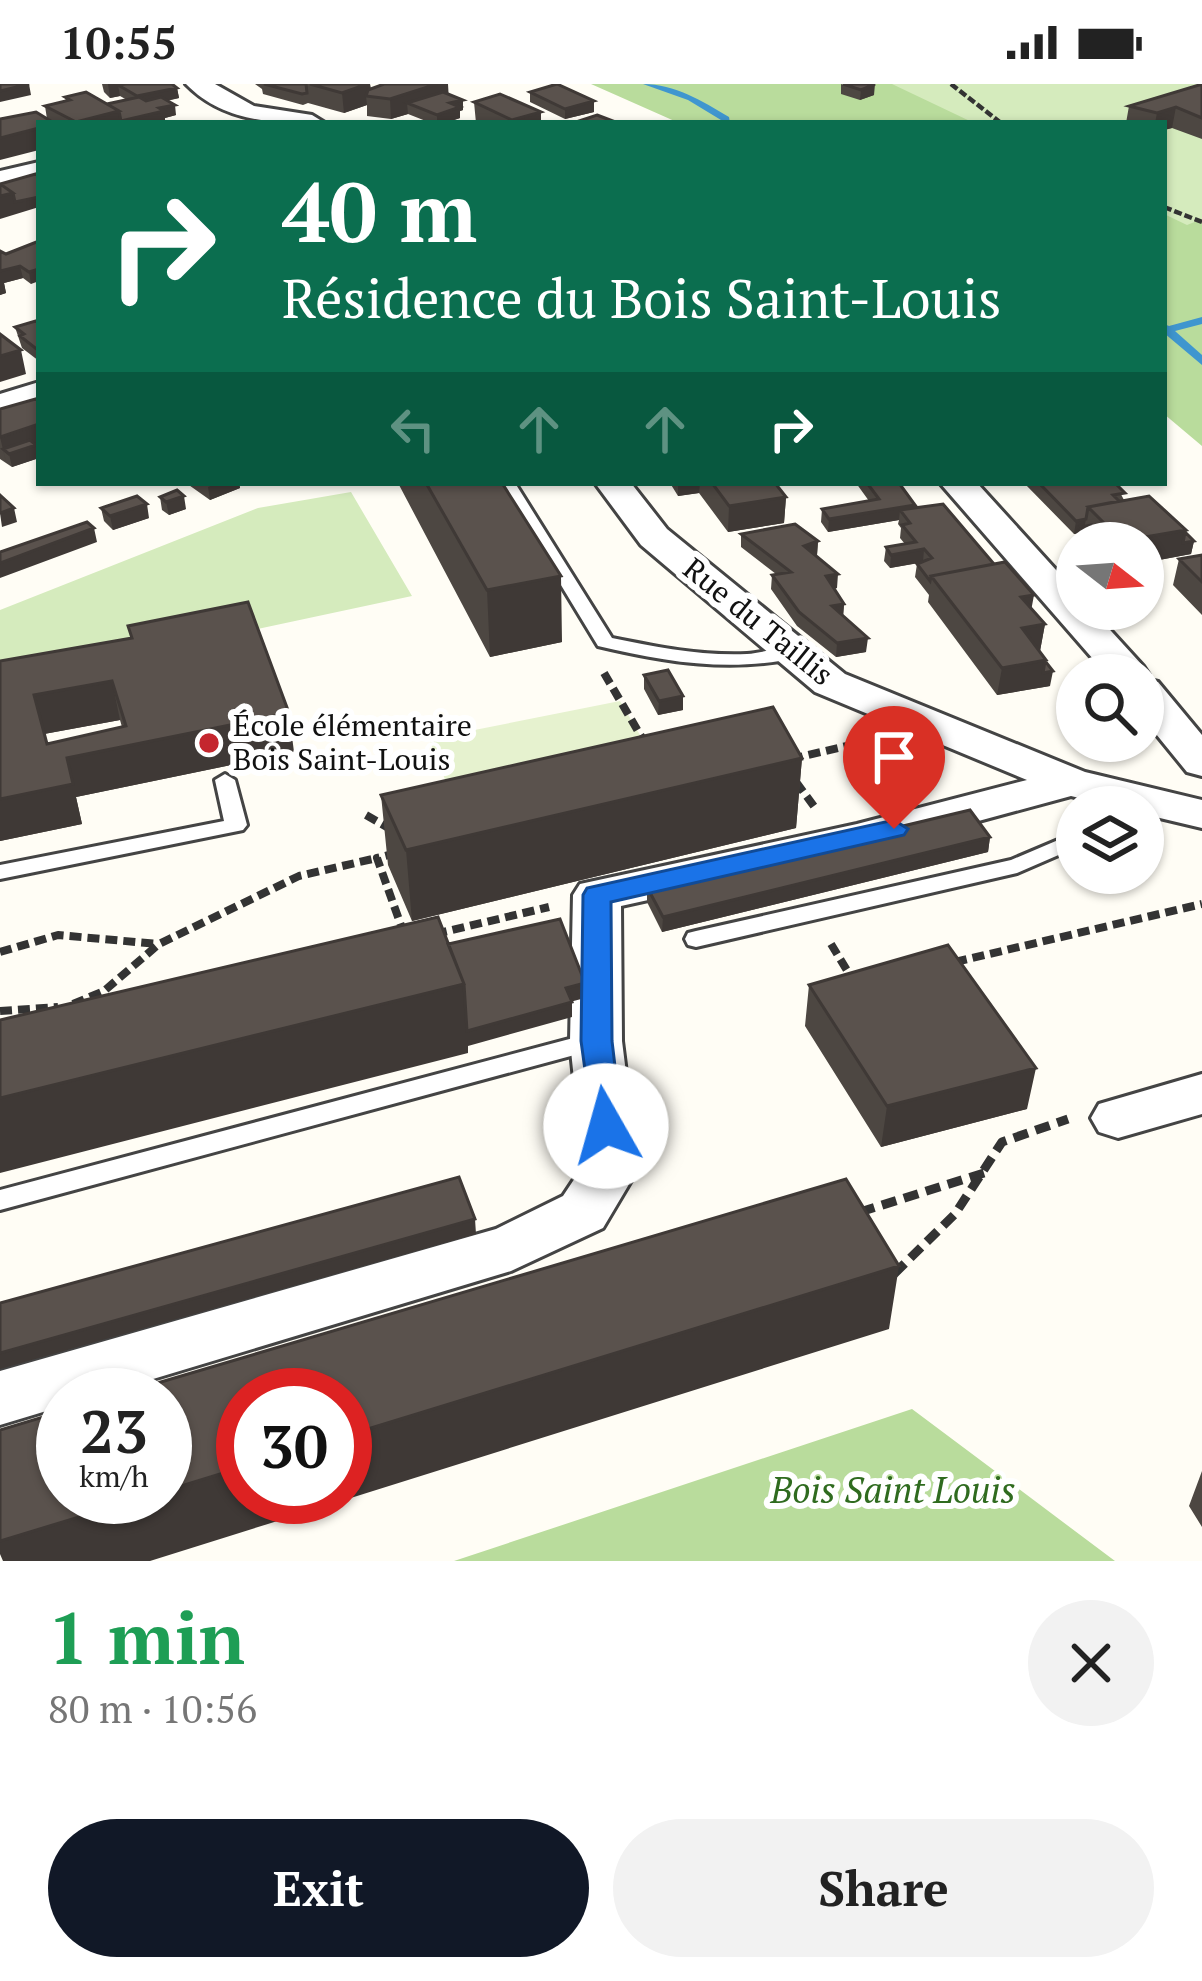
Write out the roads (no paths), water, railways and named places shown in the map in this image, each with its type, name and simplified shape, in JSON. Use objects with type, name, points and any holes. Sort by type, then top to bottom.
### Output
[{"type":"street","points":[[198,84],[247,112],[294,120]]},
{"type":"street","points":[[222,120],[247,112]]},
{"type":"street","points":[[0,179],[36,171]]},
{"type":"street","points":[[0,405],[36,393]]},
{"type":"street","name":"Rue du Taillis","points":[[615,486],[654,537],[830,683],[1084,786]]},
{"type":"street","points":[[961,486],[1110,654]]},
{"type":"street","points":[[1164,717],[1202,763]]},
{"type":"street","points":[[0,1398],[511,1248],[584,1213],[611,1169],[596,1041],[597,895],[857,838],[1071,782]]},
{"type":"street","name":"Rue du Taillis","points":[[1164,808],[1202,814]]},
{"type":"street","points":[[1093,1118],[1202,1094]]},
{"type":"lane","points":[[509,486],[605,642],[697,661],[764,660],[793,653]]},
{"type":"lane","points":[[0,872],[236,825],[225,780]]},
{"type":"lane","points":[[696,938],[1017,866],[1056,848]]},
{"type":"lane","points":[[0,1200],[596,1041]]},
{"type":"waterway","points":[[647,84],[691,98],[726,120]]},
{"type":"waterway","points":[[1170,329],[1202,320]]},
{"type":"waterway","points":[[1167,330],[1202,361]]},
{"type":"place","name":"École élémentaire Bois Saint-Louis","points":[[209,743]]},
{"type":"park label","name":"Bois Saint Louis","points":[[893,1490]]}]
